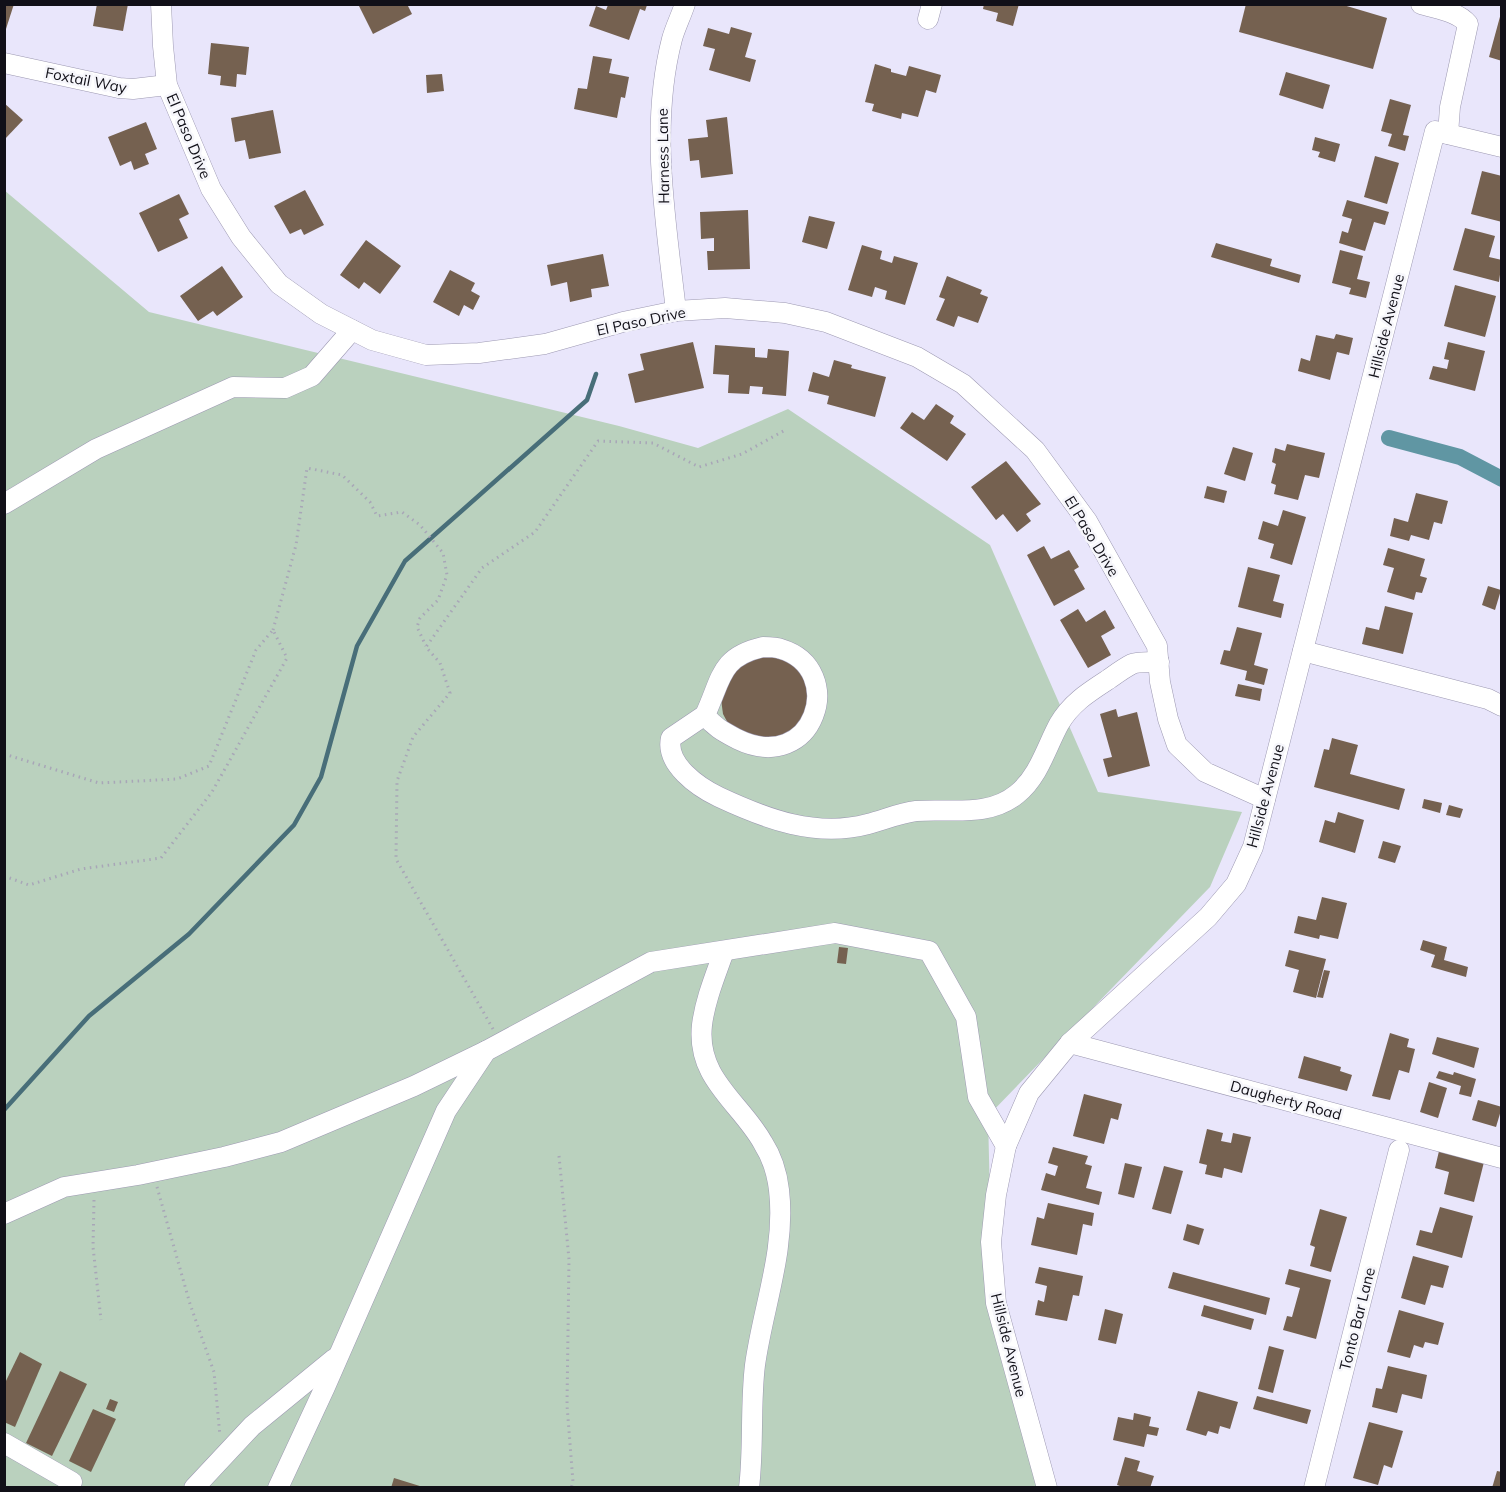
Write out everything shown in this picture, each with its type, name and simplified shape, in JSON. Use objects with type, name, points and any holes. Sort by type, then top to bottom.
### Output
[{"type":"street","name":"El Paso Drive","points":[[161,4],[167,85],[212,189],[241,237],[279,284],[321,315],[372,340],[426,356],[479,353],[545,344],[623,322],[676,311],[725,308],[785,313],[826,322],[917,357],[963,384],[1035,450],[1087,521],[1157,646],[1160,682],[1177,745],[1205,772],[1265,799]]},
{"type":"street","name":"Harness Lane","points":[[676,311],[665,220],[661,106],[672,39],[685,4]]},
{"type":"street","name":"Hillside Avenue","points":[[1047,1488],[996,1304],[991,1242],[996,1195],[1006,1146],[1029,1093],[1070,1043],[1208,917],[1236,884],[1253,847],[1303,651],[1450,106],[1468,24],[1464,19],[1451,13],[1421,4]]},
{"type":"street","name":"Foxtail Way","points":[[4,63],[118,88],[133,89],[167,85]]},
{"type":"street","points":[[1442,132],[1502,147]]},
{"type":"street","points":[[4,504],[96,449],[233,387],[285,388],[312,376],[352,330]]},
{"type":"street","points":[[705,715],[714,727],[753,747],[769,748],[784,745],[799,738],[809,726],[816,711],[818,696],[815,680],[807,666],[795,655],[780,648],[763,646],[746,651],[731,661],[720,675],[716,692],[705,715],[671,738],[669,748],[674,760],[687,776],[714,794],[746,810],[786,824],[813,829],[867,825],[905,813],[972,811],[990,808],[1003,802],[1017,794],[1027,784],[1038,768],[1068,709],[1082,696],[1134,663],[1159,662]]},
{"type":"street","points":[[1303,651],[1488,699],[1502,706]]},
{"type":"street","points":[[4,1214],[64,1187],[224,1158],[281,1142],[414,1086],[494,1047],[651,962],[835,933],[929,951],[966,1017],[978,1097],[1006,1146]]},
{"type":"street","points":[[724,951],[702,1026],[704,1047],[709,1068],[722,1091],[763,1142],[774,1167],[781,1213],[778,1244],[755,1362],[751,1398],[749,1488]]},
{"type":"street","name":"Daugherty Road","points":[[1070,1043],[1502,1158]]},
{"type":"street","points":[[278,1488],[446,1111],[494,1047]]},
{"type":"street","name":"Tonto Bar Lane","points":[[1314,1488],[1399,1150]]},
{"type":"street","points":[[194,1488],[252,1426],[339,1355]]},
{"type":"street","points":[[4,1443],[72,1482]]},
{"type":"path","points":[[426,647],[482,568],[535,532],[598,441],[653,443],[699,467],[742,454],[787,429]]},
{"type":"path","points":[[4,754],[99,783],[177,779],[209,766],[256,650],[273,630],[296,545],[307,468],[342,476],[370,502],[376,516],[402,512],[420,525],[443,553],[447,575],[438,600],[420,618],[417,627],[426,647],[440,663],[450,693],[413,737],[397,781],[396,859],[494,1047]]},
{"type":"path","points":[[4,876],[28,885],[81,869],[161,858],[212,792],[287,658],[273,630]]},
{"type":"path","points":[[559,1156],[569,1259],[567,1405],[572,1488]]},
{"type":"path","points":[[149,1173],[159,1191],[190,1304],[214,1372],[222,1458]]},
{"type":"path","points":[[95,1182],[93,1247],[101,1320]]},
{"type":"green space","points":[[4,190],[149,312],[619,426],[698,448],[788,409],[990,545],[1098,792],[1242,812],[1210,887],[988,1116],[991,1242],[1047,1487],[5,1487]]},
{"type":"building","points":[[4,4],[14,4],[5,32],[4,32]]},
{"type":"building","points":[[97,4],[128,4],[123,31],[93,26]]},
{"type":"building","points":[[358,4],[407,4],[412,14],[373,34]]},
{"type":"building","points":[[984,4],[1019,4],[1013,26],[996,21],[998,13],[983,9]]},
{"type":"building","points":[[1246,4],[1340,4],[1387,18],[1373,69],[1239,32]]},
{"type":"building","points":[[608,5],[647,5],[645,11],[640,9],[629,40],[589,26],[596,6],[606,10]]},
{"type":"building","points":[[1502,13],[1502,61],[1489,57]]},
{"type":"building","points":[[731,27],[752,33],[745,57],[756,60],[750,82],[709,70],[715,49],[703,46],[708,28],[729,34]]},
{"type":"building","points":[[211,43],[249,47],[246,75],[237,74],[236,87],[220,85],[221,76],[208,74]]},
{"type":"building","points":[[593,56],[612,59],[609,73],[629,77],[625,98],[621,97],[617,118],[574,109],[578,88],[587,89]]},
{"type":"building","points":[[875,64],[906,76],[909,66],[941,75],[936,93],[926,90],[918,117],[902,113],[901,119],[872,111],[874,104],[865,102]]},
{"type":"building","points":[[1286,72],[1330,85],[1323,109],[1279,95]]},
{"type":"building","points":[[442,74],[444,91],[427,93],[426,75]]},
{"type":"building","points":[[1390,99],[1411,105],[1403,135],[1409,136],[1405,151],[1388,146],[1392,134],[1381,131]]},
{"type":"building","points":[[4,103],[23,120],[4,140]]},
{"type":"building","points":[[273,110],[281,153],[249,159],[245,140],[235,142],[231,118]]},
{"type":"building","points":[[727,117],[733,174],[701,178],[699,160],[690,161],[688,139],[708,137],[706,120]]},
{"type":"building","points":[[146,122],[157,149],[145,154],[149,164],[134,170],[131,161],[120,166],[108,137]]},
{"type":"building","points":[[1315,137],[1340,144],[1335,162],[1318,157],[1320,152],[1312,150]]},
{"type":"building","points":[[1375,156],[1399,163],[1387,204],[1364,197]]},
{"type":"building","points":[[1482,171],[1502,176],[1502,222],[1471,214]]},
{"type":"building","points":[[305,190],[324,225],[304,235],[301,229],[290,234],[274,206]]},
{"type":"building","points":[[179,194],[189,214],[179,219],[188,238],[158,252],[139,213]]},
{"type":"building","points":[[1347,200],[1389,212],[1385,225],[1374,222],[1365,251],[1339,243],[1342,231],[1348,233],[1352,219],[1342,216]]},
{"type":"building","points":[[748,210],[750,269],[708,270],[707,251],[714,251],[714,238],[701,239],[700,212]]},
{"type":"building","points":[[809,216],[835,222],[827,249],[802,242]]},
{"type":"building","points":[[1465,228],[1495,236],[1489,257],[1502,260],[1499,282],[1453,270]]},
{"type":"building","points":[[366,240],[401,266],[380,294],[364,282],[359,289],[340,275]]},
{"type":"building","points":[[1216,243],[1272,259],[1270,266],[1301,275],[1299,283],[1211,257]]},
{"type":"building","points":[[862,245],[882,251],[880,259],[892,263],[894,256],[918,263],[905,305],[885,299],[887,291],[875,287],[872,297],[848,290]]},
{"type":"building","points":[[1340,250],[1363,256],[1357,279],[1370,282],[1366,298],[1349,294],[1351,288],[1332,283]]},
{"type":"building","points":[[603,254],[609,286],[591,289],[592,297],[570,302],[567,282],[551,286],[547,265]]},
{"type":"building","points":[[222,266],[243,297],[217,316],[213,311],[198,321],[180,296]]},
{"type":"building","points":[[450,270],[475,283],[471,291],[480,296],[473,310],[464,305],[459,316],[433,302]]},
{"type":"building","points":[[947,276],[982,290],[980,294],[988,297],[978,323],[958,316],[954,327],[936,320],[945,299],[939,297]]},
{"type":"building","points":[[1455,285],[1496,296],[1485,337],[1444,326]]},
{"type":"building","points":[[1336,334],[1353,338],[1349,355],[1337,352],[1330,380],[1298,371],[1301,358],[1310,361],[1316,335],[1334,339]]},
{"type":"building","points":[[693,342],[704,388],[635,403],[628,374],[644,370],[640,354]]},
{"type":"building","points":[[1448,342],[1485,351],[1475,391],[1429,379],[1433,366],[1447,369],[1449,360],[1444,359]]},
{"type":"building","points":[[715,345],[755,348],[755,357],[767,358],[768,349],[789,351],[786,396],[762,394],[763,387],[750,386],[749,394],[728,393],[729,375],[713,374]]},
{"type":"building","points":[[834,360],[852,365],[851,368],[886,377],[875,417],[827,404],[829,396],[808,391],[813,372],[829,377]]},
{"type":"building","points":[[936,404],[954,416],[950,423],[966,434],[947,461],[900,428],[912,412],[924,420]]},
{"type":"building","points":[[1287,444],[1325,453],[1319,478],[1305,475],[1298,500],[1274,494],[1276,485],[1271,483],[1276,464],[1272,462],[1275,448],[1285,451]]},
{"type":"building","points":[[1233,447],[1253,453],[1245,481],[1224,474]]},
{"type":"building","points":[[1006,461],[1041,504],[1026,514],[1031,521],[1017,532],[1003,514],[996,520],[971,487]]},
{"type":"building","points":[[1207,486],[1227,491],[1224,503],[1204,498]]},
{"type":"building","points":[[1416,493],[1448,501],[1442,524],[1434,522],[1429,540],[1411,535],[1409,541],[1390,536],[1394,518],[1408,522]]},
{"type":"building","points":[[1283,510],[1306,517],[1292,565],[1270,558],[1274,544],[1258,539],[1263,521],[1278,526]]},
{"type":"building","points":[[1044,546],[1051,559],[1069,550],[1079,567],[1074,570],[1085,589],[1054,606],[1027,555]]},
{"type":"building","points":[[1388,548],[1425,559],[1420,576],[1427,578],[1422,593],[1416,592],[1414,600],[1387,592],[1394,568],[1383,565]]},
{"type":"building","points":[[1248,567],[1280,575],[1273,601],[1284,604],[1281,618],[1238,607]]},
{"type":"building","points":[[1488,586],[1501,590],[1495,610],[1482,605]]},
{"type":"building","points":[[1385,606],[1413,613],[1403,654],[1362,644],[1366,627],[1379,630]]},
{"type":"building","points":[[1078,609],[1086,622],[1105,610],[1115,628],[1101,636],[1111,655],[1088,668],[1060,620]]},
{"type":"building","points":[[1237,627],[1262,633],[1254,665],[1268,669],[1264,685],[1245,680],[1247,671],[1220,664],[1224,650],[1230,651]]},
{"type":"building","points":[[756,655],[786,658],[806,678],[811,692],[806,720],[771,743],[730,727],[723,714],[721,699],[730,670]]},
{"type":"building","points":[[1238,684],[1262,689],[1260,701],[1235,696]]},
{"type":"building","points":[[1116,709],[1118,717],[1137,712],[1150,766],[1108,777],[1103,759],[1112,757],[1100,714]]},
{"type":"building","points":[[1332,738],[1358,745],[1350,774],[1405,789],[1399,810],[1314,787],[1324,749],[1329,750]]},
{"type":"building","points":[[1424,799],[1442,803],[1440,813],[1422,808]]},
{"type":"building","points":[[1449,805],[1463,809],[1460,818],[1446,815]]},
{"type":"building","points":[[1338,812],[1364,820],[1355,853],[1319,842],[1325,820],[1335,823]]},
{"type":"building","points":[[1383,841],[1401,846],[1395,863],[1378,858]]},
{"type":"building","points":[[1322,897],[1347,903],[1338,939],[1320,935],[1319,939],[1294,933],[1298,916],[1316,920]]},
{"type":"building","points":[[1423,940],[1447,947],[1444,960],[1468,967],[1466,977],[1431,967],[1435,955],[1420,950]]},
{"type":"building","points":[[839,947],[848,948],[846,964],[837,963]]},
{"type":"building","points":[[1289,950],[1326,959],[1316,998],[1293,992],[1299,970],[1285,966]]},
{"type":"building","points":[[1324,970],[1330,971],[1323,998],[1317,997]]},
{"type":"building","points":[[1390,1033],[1409,1039],[1407,1047],[1415,1049],[1409,1073],[1399,1070],[1390,1100],[1372,1096]]},
{"type":"building","points":[[1437,1037],[1479,1048],[1474,1068],[1432,1054]]},
{"type":"building","points":[[1304,1056],[1341,1067],[1340,1071],[1352,1075],[1347,1091],[1298,1078]]},
{"type":"building","points":[[1439,1071],[1453,1075],[1454,1072],[1476,1079],[1471,1097],[1459,1094],[1461,1086],[1436,1078]]},
{"type":"building","points":[[1429,1082],[1447,1088],[1438,1118],[1420,1112]]},
{"type":"building","points":[[1084,1094],[1122,1104],[1118,1120],[1111,1118],[1104,1144],[1073,1136]]},
{"type":"building","points":[[1478,1100],[1502,1107],[1496,1127],[1472,1120]]},
{"type":"building","points":[[1207,1129],[1223,1133],[1221,1141],[1231,1143],[1233,1133],[1251,1137],[1242,1173],[1224,1168],[1222,1178],[1205,1174],[1207,1165],[1199,1163]]},
{"type":"building","points":[[1053,1147],[1088,1156],[1085,1164],[1092,1166],[1086,1188],[1102,1192],[1099,1205],[1041,1190],[1046,1173],[1055,1176],[1058,1166],[1048,1163]]},
{"type":"building","points":[[1439,1151],[1484,1162],[1474,1202],[1444,1194],[1449,1172],[1435,1168]]},
{"type":"building","points":[[1125,1163],[1142,1167],[1134,1198],[1118,1194]]},
{"type":"building","points":[[1164,1166],[1183,1171],[1171,1214],[1152,1209]]},
{"type":"building","points":[[1048,1203],[1094,1213],[1092,1226],[1083,1224],[1077,1255],[1031,1245],[1037,1217],[1044,1219]]},
{"type":"building","points":[[1440,1207],[1473,1216],[1462,1258],[1416,1245],[1420,1230],[1432,1233]]},
{"type":"building","points":[[1320,1209],[1347,1217],[1331,1272],[1310,1266],[1315,1247],[1310,1245]]},
{"type":"building","points":[[1187,1224],[1204,1229],[1199,1245],[1183,1240]]},
{"type":"building","points":[[1413,1256],[1449,1266],[1443,1288],[1431,1285],[1425,1305],[1401,1298]]},
{"type":"building","points":[[1039,1267],[1083,1276],[1079,1296],[1073,1295],[1067,1321],[1035,1315],[1038,1300],[1044,1302],[1047,1286],[1035,1283]]},
{"type":"building","points":[[1289,1269],[1331,1280],[1316,1339],[1283,1330],[1287,1316],[1292,1317],[1300,1288],[1285,1284]]},
{"type":"building","points":[[1173,1272],[1270,1298],[1266,1315],[1168,1288]]},
{"type":"building","points":[[1204,1305],[1254,1319],[1251,1330],[1201,1316]]},
{"type":"building","points":[[1105,1309],[1123,1314],[1116,1344],[1098,1340]]},
{"type":"building","points":[[1399,1310],[1444,1323],[1438,1345],[1425,1342],[1423,1348],[1414,1345],[1410,1358],[1387,1352]]},
{"type":"building","points":[[1269,1346],[1284,1350],[1273,1393],[1258,1389]]},
{"type":"building","points":[[20,1352],[42,1364],[15,1427],[4,1422],[4,1385]]},
{"type":"building","points":[[1388,1366],[1427,1375],[1422,1399],[1402,1394],[1397,1413],[1372,1407],[1376,1388],[1382,1389]]},
{"type":"building","points":[[60,1371],[87,1384],[52,1456],[26,1443]]},
{"type":"building","points":[[1198,1391],[1238,1402],[1230,1429],[1220,1426],[1218,1434],[1208,1431],[1206,1436],[1186,1430]]},
{"type":"building","points":[[1257,1396],[1311,1410],[1307,1424],[1253,1409]]},
{"type":"building","points":[[110,1399],[118,1402],[114,1412],[106,1409]]},
{"type":"building","points":[[93,1409],[116,1419],[91,1472],[69,1461]]},
{"type":"building","points":[[1134,1413],[1151,1417],[1149,1426],[1159,1428],[1157,1436],[1147,1434],[1144,1447],[1113,1440],[1118,1417],[1133,1420]]},
{"type":"building","points":[[1369,1422],[1403,1431],[1392,1468],[1384,1465],[1378,1485],[1353,1478]]},
{"type":"building","points":[[1125,1457],[1140,1461],[1137,1471],[1154,1476],[1150,1488],[1126,1488],[1117,1485]]},
{"type":"building","points":[[1497,1471],[1502,1472],[1502,1488],[1492,1488]]},
{"type":"building","points":[[394,1478],[423,1487],[423,1488],[391,1488]]},
{"type":"waterway","points":[[4,1110],[89,1016],[189,934],[294,825],[321,777],[357,646],[405,561],[587,400],[596,374]]},
{"type":"waterway","points":[[1389,438],[1460,457],[1502,479]]}]
